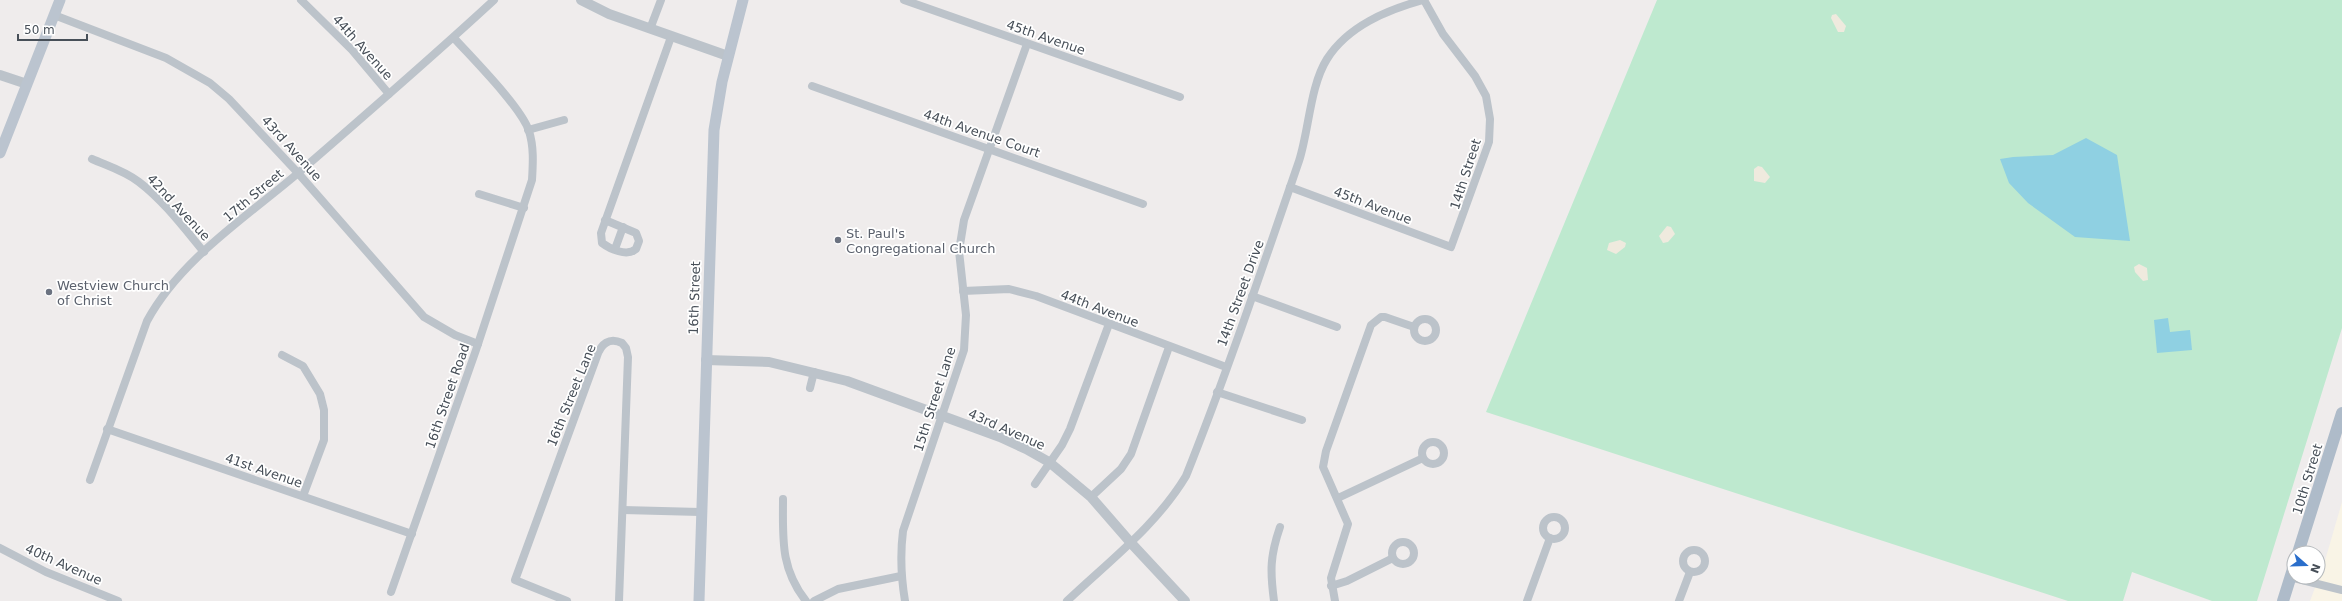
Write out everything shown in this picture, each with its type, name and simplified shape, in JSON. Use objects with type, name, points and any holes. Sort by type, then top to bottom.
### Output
[{"type":"main road","points":[[0,153],[60,0]]},
{"type":"main road","name":"16th Street","points":[[699,601],[700,512],[714,130],[728,56],[743,0]]},
{"type":"main road","name":"10th Street","points":[[2301,545],[2342,413]]},
{"type":"main road","points":[[2283,601],[2288,585]]},
{"type":"street","name":"44th Avenue","points":[[301,0],[352,50],[389,94]]},
{"type":"street","name":"17th Street","points":[[90,480],[107,429],[150,315],[161,298],[204,252],[454,38],[494,0]]},
{"type":"street","points":[[581,0],[609,14],[728,56]]},
{"type":"street","points":[[650,29],[661,0]]},
{"type":"street","name":"45th Avenue","points":[[904,0],[1180,97]]},
{"type":"street","name":"14th Street Drive","points":[[1067,601],[1131,543],[1172,501],[1186,476],[1290,187],[1303,148],[1318,83],[1327,59],[1351,32],[1375,18],[1423,0]]},
{"type":"street","name":"14th Street","points":[[1423,0],[1443,34],[1475,76],[1486,96],[1490,119],[1489,142],[1479,174],[1457,235],[1451,247],[1447,246]]},
{"type":"street","name":"43rd Avenue","points":[[54,15],[120,39],[188,69],[229,99],[298,173],[424,317],[456,336],[478,344]]},
{"type":"street","points":[[605,220],[636,233],[639,241],[636,249],[629,253],[615,249],[605,245],[600,238],[605,220],[671,37]]},
{"type":"street","name":"16th Street Road","points":[[391,592],[478,344],[532,180],[534,158],[528,130],[519,113],[454,38]]},
{"type":"street","name":"15th Street Lane","points":[[905,601],[901,576],[900,551],[904,531],[964,350],[967,321],[959,240],[964,220],[1027,44]]},
{"type":"street","points":[[0,74],[27,84]]},
{"type":"street","name":"44th Avenue Court","points":[[812,86],[990,148],[1143,204]]},
{"type":"street","points":[[528,130],[564,120]]},
{"type":"street","name":"42nd Avenue","points":[[92,159],[124,173],[138,182],[170,213],[204,252]]},
{"type":"street","name":"45th Avenue","points":[[1290,187],[1447,246]]},
{"type":"street","points":[[479,194],[524,208]]},
{"type":"street","points":[[615,249],[623,227]]},
{"type":"street","name":"44th Avenue","points":[[963,291],[1009,289],[1036,296],[1169,347],[1226,367]]},
{"type":"street","points":[[1252,296],[1337,327]]},
{"type":"street","points":[[1335,601],[1331,586],[1332,570],[1348,524],[1322,463],[1372,325],[1381,317],[1385,317],[1414,327]]},
{"type":"street","points":[[1035,484],[1070,429],[1109,324]]},
{"type":"street","name":"16th Street Lane","points":[[567,601],[515,580],[600,346],[611,341],[622,343],[626,348],[628,357],[619,601]]},
{"type":"street","points":[[1091,497],[1121,469],[1131,454],[1169,347]]},
{"type":"street","points":[[282,355],[303,366],[320,394],[324,410],[324,440],[303,496]]},
{"type":"street","name":"43rd Avenue","points":[[706,360],[769,362],[814,372],[847,381],[1000,437],[1049,462],[1091,497],[1185,601]]},
{"type":"street","points":[[810,388],[814,372]]},
{"type":"street","points":[[1217,392],[1302,420]]},
{"type":"street","name":"41st Avenue","points":[[107,429],[412,534]]},
{"type":"street","points":[[1338,498],[1423,458]]},
{"type":"street","points":[[783,499],[783,541],[785,562],[790,577],[806,601]]},
{"type":"street","points":[[623,510],[700,512]]},
{"type":"street","points":[[1274,601],[1270,571],[1271,557],[1280,527]]},
{"type":"street","points":[[1527,601],[1550,538]]},
{"type":"street","name":"40th Avenue","points":[[0,548],[46,572],[118,601]]},
{"type":"street","points":[[1331,586],[1347,581],[1393,558]]},
{"type":"street","points":[[1679,601],[1690,572]]},
{"type":"street","points":[[814,601],[838,589],[901,576]]},
{"type":"street","points":[[2326,584],[2342,590]]},
{"type":"shaded area","points":[[2342,502],[2342,601],[2310,601],[2316,585],[2326,585],[2326,557]]},
{"type":"green space","points":[[1657,0],[2342,0],[2342,328],[2257,601],[2212,601],[2132,572],[2123,601],[2068,601],[1486,412]]},
{"type":"sand","points":[[1836,14],[1846,26],[1844,32],[1838,32],[1831,18],[1832,15]]},
{"type":"sand","points":[[1758,166],[1762,167],[1770,177],[1765,183],[1754,181],[1754,169]]},
{"type":"sand","points":[[1667,226],[1671,227],[1675,234],[1668,242],[1663,243],[1659,236]]},
{"type":"sand","points":[[1620,240],[1626,243],[1625,247],[1616,254],[1607,250],[1609,243]]},
{"type":"sand","points":[[2139,264],[2147,268],[2148,280],[2143,281],[2135,272],[2134,267]]},
{"type":"water","points":[[2086,138],[2117,155],[2130,241],[2075,237],[2028,203],[2009,183],[2000,159],[2053,155]]},
{"type":"water","points":[[2168,318],[2170,332],[2190,330],[2192,350],[2157,353],[2154,320]]},
{"type":"place","name":"St. Paul's Congregational Church","points":[[838,240]]},
{"type":"place","name":"Westview Church of Christ","points":[[49,292]]}]
